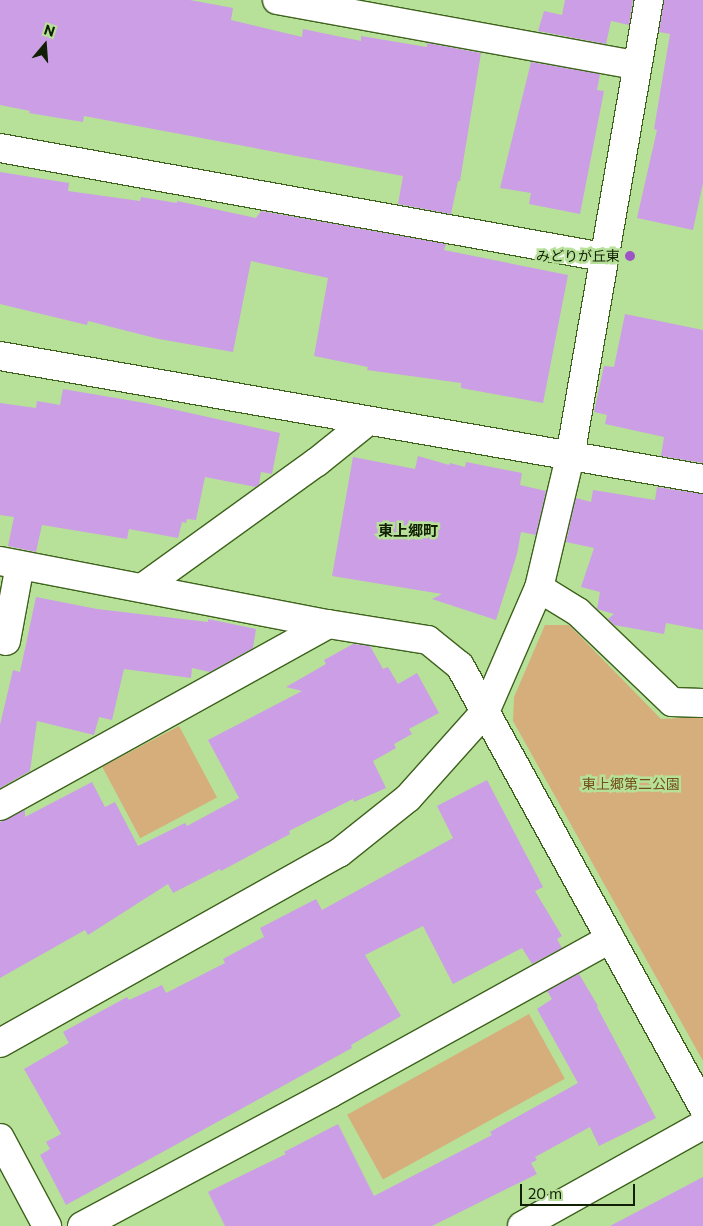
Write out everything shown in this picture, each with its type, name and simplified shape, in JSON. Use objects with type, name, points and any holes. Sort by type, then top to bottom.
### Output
[{"type":"street","points":[[277,0],[636,65]]},
{"type":"street","points":[[0,1043],[340,853],[408,798],[485,712],[540,588],[570,456],[648,0]]},
{"type":"street","points":[[0,148],[603,257]]},
{"type":"street","points":[[0,356],[703,479]]},
{"type":"street","points":[[142,588],[316,462],[368,421]]},
{"type":"street","points":[[6,640],[10,563],[328,624],[428,640],[460,666],[703,1107]]},
{"type":"street","points":[[540,588],[578,612],[672,702],[703,703]]},
{"type":"street","points":[[0,806],[328,624]]},
{"type":"street","points":[[82,1226],[331,1093],[610,939]]},
{"type":"street","points":[[522,1226],[703,1125]]},
{"type":"street","points":[[0,1138],[47,1226]]},
{"type":"green space","name":"東上郷第二公園","points":[[545,625],[569,625],[661,719],[703,717],[703,1061],[513,721],[514,697]]},
{"type":"green space","points":[[179,726],[217,798],[140,838],[102,767]]},
{"type":"green space","points":[[529,1014],[565,1079],[383,1180],[347,1115]]},
{"type":"building","points":[[0,0],[190,0],[233,8],[231,20],[302,37],[303,29],[361,41],[361,36],[427,47],[427,43],[481,53],[460,181],[458,181],[451,214],[398,204],[403,176],[84,116],[83,122],[29,113],[30,111],[0,105]]},
{"type":"building","points":[[565,0],[633,0],[629,25],[611,21],[606,44],[538,31],[544,11],[562,15]]},
{"type":"building","points":[[664,0],[703,0],[703,183],[693,230],[637,218],[657,130],[654,129],[670,34],[659,32]]},
{"type":"building","points":[[531,62],[600,74],[597,90],[604,91],[580,214],[529,204],[531,193],[500,188]]},
{"type":"building","points":[[0,172],[69,183],[68,191],[140,201],[141,197],[177,203],[177,201],[256,218],[261,211],[446,244],[444,250],[568,275],[543,403],[461,388],[461,383],[367,370],[368,367],[314,356],[328,278],[251,261],[233,352],[159,339],[88,321],[87,325],[0,304]]},
{"type":"building","points":[[625,314],[703,330],[703,463],[661,456],[664,437],[605,424],[607,415],[594,412],[604,366],[614,367]]},
{"type":"building","points":[[63,389],[145,403],[280,433],[272,474],[261,472],[259,485],[256,487],[205,477],[196,520],[187,519],[186,523],[182,522],[178,538],[129,529],[127,539],[42,525],[36,552],[8,546],[14,517],[0,515],[0,403],[36,408],[37,401],[60,405]]},
{"type":"building","points":[[418,456],[449,465],[450,463],[465,467],[466,462],[522,473],[520,485],[546,491],[536,535],[521,532],[517,554],[496,620],[432,599],[442,594],[332,576],[353,457],[415,469]]},
{"type":"building","points":[[657,487],[703,494],[703,630],[666,623],[664,634],[614,625],[608,619],[614,614],[597,609],[600,592],[581,587],[594,548],[566,542],[576,498],[591,502],[593,490],[655,500]]},
{"type":"building","points":[[36,597],[97,609],[208,622],[208,619],[256,629],[253,648],[210,672],[192,668],[191,678],[124,669],[112,720],[99,717],[94,735],[37,721],[30,771],[0,788],[0,725],[13,670],[20,672]]},
{"type":"building","points":[[353,644],[370,646],[383,669],[388,667],[398,684],[417,673],[439,713],[409,729],[412,734],[394,744],[396,748],[373,761],[386,788],[354,802],[353,799],[289,831],[290,834],[221,871],[220,869],[173,893],[168,884],[88,935],[85,930],[0,978],[0,822],[25,810],[25,817],[92,782],[105,807],[115,802],[138,846],[185,823],[187,826],[239,798],[208,740],[302,691],[286,687],[326,664],[324,660]]},
{"type":"building","points":[[487,780],[543,887],[535,891],[562,936],[557,939],[562,948],[532,964],[522,948],[453,984],[423,926],[365,955],[401,1016],[351,1045],[352,1048],[66,1205],[40,1155],[50,1149],[46,1142],[61,1134],[24,1069],[69,1043],[63,1032],[127,997],[129,1000],[162,985],[166,993],[225,963],[223,959],[264,937],[260,928],[316,899],[322,910],[453,838],[437,806]]},
{"type":"building","points":[[579,974],[598,1006],[656,1118],[599,1146],[590,1127],[535,1157],[537,1160],[531,1163],[537,1174],[432,1226],[225,1226],[208,1192],[286,1154],[284,1152],[338,1124],[374,1196],[492,1135],[490,1132],[578,1083],[537,1009],[552,999],[547,991]]},
{"type":"building","points":[[703,1177],[703,1226],[610,1226]]},
{"type":"place","name":"みどりが丘東","points":[[630,256]]},
{"type":"district","name":"東上郷町","points":[[408,531]]}]
